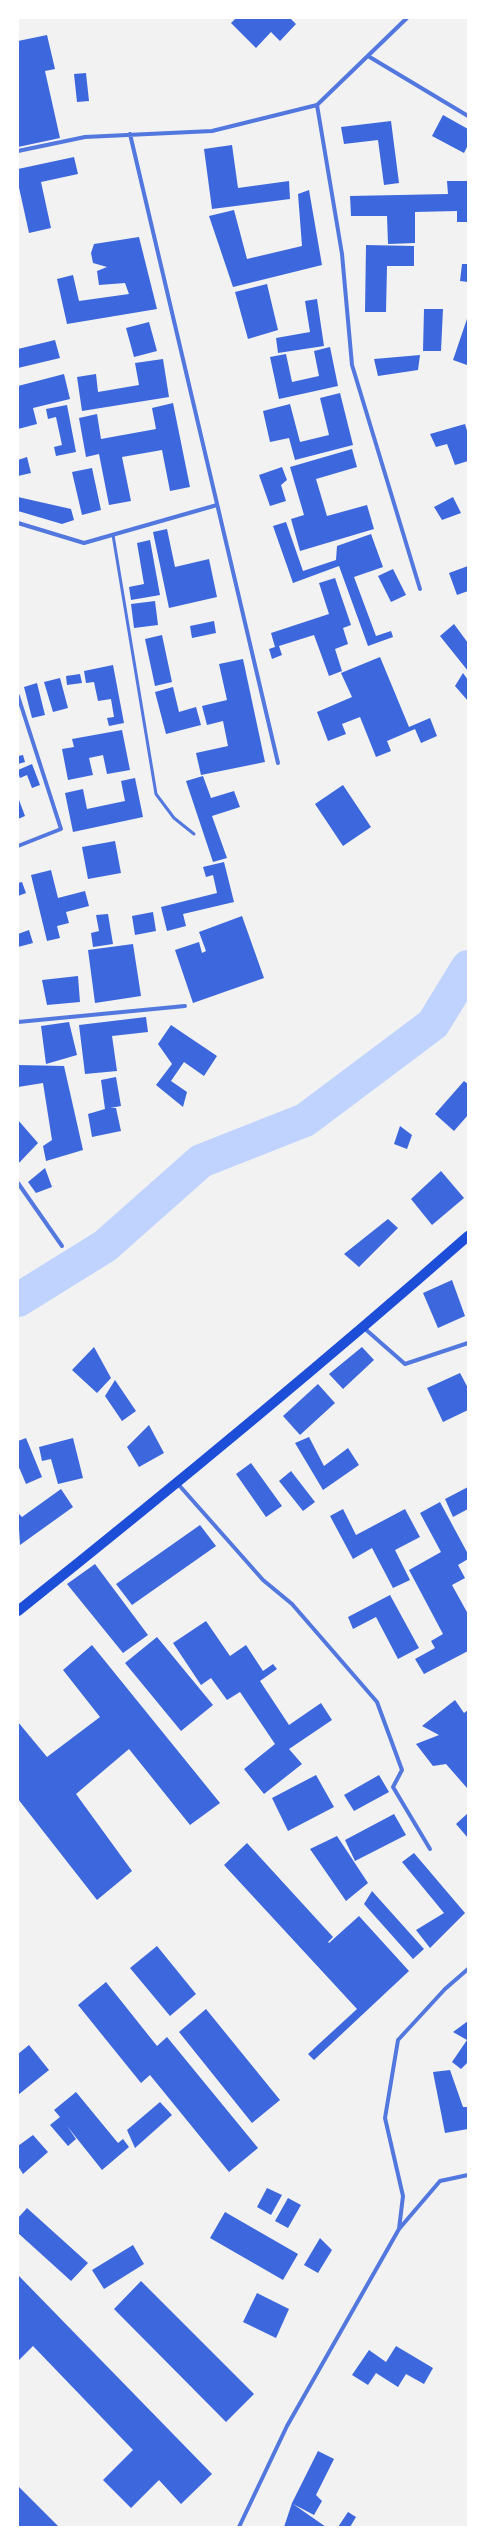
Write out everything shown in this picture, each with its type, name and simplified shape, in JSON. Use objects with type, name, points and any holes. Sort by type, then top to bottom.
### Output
[{"type":"main road","points":[[18,1611],[178,1484],[364,1328],[468,1236]]},
{"type":"street","points":[[18,151],[85,137],[212,131],[317,105],[407,18]]},
{"type":"street","points":[[368,56],[468,116]]},
{"type":"street","points":[[317,105],[342,254],[352,366],[420,589]]},
{"type":"street","points":[[130,134],[278,763]]},
{"type":"street","points":[[18,522],[84,543],[217,505]]},
{"type":"street","points":[[18,696],[61,829],[18,846]]},
{"type":"street","points":[[18,1022],[185,1006]]},
{"type":"street","points":[[18,1183],[62,1246]]},
{"type":"street","points":[[364,1328],[404,1364],[468,1343]]},
{"type":"street","points":[[178,1484],[263,1580],[292,1604],[377,1702],[402,1770],[393,1786],[430,1849]]},
{"type":"street","points":[[399,2229],[402,2196],[385,2118],[398,2040],[445,1989],[468,1969]]},
{"type":"street","points":[[240,2527],[287,2426],[399,2229],[440,2181],[468,2175]]},
{"type":"lane","points":[[113,535],[156,794],[174,818],[194,834]]},
{"type":"building","points":[[236,18],[290,18],[296,24],[280,41],[271,32],[256,48],[231,23]]},
{"type":"building","points":[[47,35],[55,69],[45,71],[60,138],[18,147],[18,41]]},
{"type":"building","points":[[86,73],[89,101],[77,102],[74,74]]},
{"type":"building","points":[[443,115],[468,129],[468,145],[464,153],[432,136]]},
{"type":"building","points":[[391,121],[399,183],[384,185],[378,140],[344,144],[341,127]]},
{"type":"building","points":[[232,145],[238,188],[289,181],[290,199],[212,209],[204,149]]},
{"type":"building","points":[[74,157],[78,174],[41,182],[51,228],[29,233],[18,183],[18,169]]},
{"type":"building","points":[[447,181],[468,181],[468,222],[457,222],[457,211],[415,212],[415,243],[388,244],[387,216],[351,216],[350,196],[448,194]]},
{"type":"building","points":[[309,190],[322,265],[233,287],[209,216],[234,210],[247,259],[302,246],[298,194]]},
{"type":"building","points":[[139,237],[157,309],[67,324],[57,279],[73,275],[79,301],[129,294],[125,283],[99,285],[97,271],[107,267],[93,263],[91,253],[94,244]]},
{"type":"building","points":[[366,245],[414,246],[414,266],[387,266],[386,312],[365,312]]},
{"type":"building","points":[[462,264],[468,264],[468,282],[460,281]]},
{"type":"building","points":[[267,284],[278,330],[248,339],[235,292]]},
{"type":"building","points":[[317,299],[324,346],[278,353],[276,338],[310,332],[305,301]]},
{"type":"building","points":[[424,309],[443,309],[441,351],[423,351]]},
{"type":"building","points":[[468,316],[468,361],[467,365],[453,360]]},
{"type":"building","points":[[149,322],[157,351],[134,357],[126,328]]},
{"type":"building","points":[[55,340],[60,358],[18,368],[18,349]]},
{"type":"building","points":[[330,347],[338,386],[279,399],[270,357],[286,354],[292,382],[319,376],[314,351]]},
{"type":"building","points":[[420,355],[418,370],[378,376],[374,359]]},
{"type":"building","points":[[163,359],[169,397],[82,411],[77,377],[96,374],[98,392],[139,385],[135,363]]},
{"type":"building","points":[[64,374],[70,399],[33,408],[37,424],[18,429],[18,386]]},
{"type":"building","points":[[340,393],[353,445],[295,460],[289,438],[270,442],[263,411],[290,404],[300,442],[329,435],[320,398]]},
{"type":"building","points":[[173,403],[190,487],[170,491],[162,450],[122,457],[131,501],[109,505],[99,454],[86,457],[79,418],[97,414],[101,439],[156,429],[152,408]]},
{"type":"building","points":[[67,405],[76,452],[56,456],[54,447],[62,445],[56,417],[48,419],[46,409]]},
{"type":"building","points":[[465,424],[468,434],[468,461],[455,465],[447,444],[436,447],[430,434]]},
{"type":"building","points":[[352,449],[357,467],[316,479],[327,516],[367,505],[374,529],[300,551],[291,519],[304,515],[290,467]]},
{"type":"building","points":[[27,457],[31,473],[18,476],[18,460]]},
{"type":"building","points":[[282,467],[287,480],[281,485],[286,501],[270,506],[259,475]]},
{"type":"building","points":[[92,468],[101,510],[82,515],[72,472]]},
{"type":"building","points":[[18,497],[71,509],[74,520],[62,524],[18,511]]},
{"type":"building","points":[[453,497],[461,513],[442,520],[434,507]]},
{"type":"building","points":[[286,522],[303,571],[336,560],[337,546],[371,534],[383,567],[354,577],[376,636],[391,631],[393,637],[368,646],[339,566],[293,583],[273,526]]},
{"type":"building","points":[[167,529],[175,567],[209,559],[217,597],[169,608],[153,532]]},
{"type":"building","points":[[150,540],[160,595],[131,600],[129,587],[144,584],[137,543]]},
{"type":"building","points":[[468,566],[468,591],[457,595],[449,573]]},
{"type":"building","points":[[393,569],[406,595],[391,602],[378,576]]},
{"type":"building","points":[[335,578],[351,625],[343,628],[348,644],[335,649],[342,671],[329,676],[314,635],[279,646],[282,655],[272,659],[269,649],[275,647],[271,633],[329,614],[319,583]]},
{"type":"building","points":[[155,601],[158,625],[134,628],[131,604]]},
{"type":"building","points":[[214,621],[216,633],[192,638],[190,626]]},
{"type":"building","points":[[454,624],[468,643],[468,671],[440,636]]},
{"type":"building","points":[[162,635],[172,682],[155,686],[145,639]]},
{"type":"building","points":[[380,657],[409,727],[430,718],[437,736],[421,743],[415,729],[387,741],[391,751],[376,757],[360,717],[342,724],[346,734],[328,741],[317,712],[352,697],[341,673]]},
{"type":"building","points":[[243,659],[265,762],[201,775],[196,753],[228,746],[223,721],[207,725],[202,706],[227,700],[219,664]]},
{"type":"building","points":[[113,665],[124,723],[109,726],[107,718],[114,717],[111,699],[98,701],[94,682],[86,683],[84,671]]},
{"type":"building","points":[[463,673],[468,680],[468,701],[455,686]]},
{"type":"building","points":[[80,674],[82,683],[67,685],[66,676]]},
{"type":"building","points":[[60,678],[68,708],[53,712],[44,682]]},
{"type":"building","points":[[37,683],[45,715],[32,718],[24,687]]},
{"type":"building","points":[[173,687],[179,712],[196,707],[201,725],[166,734],[155,692]]},
{"type":"building","points":[[122,730],[130,770],[107,774],[103,755],[89,758],[93,775],[68,780],[62,749],[74,747],[72,739]]},
{"type":"building","points":[[23,755],[25,762],[18,764],[18,756]]},
{"type":"building","points":[[32,764],[40,785],[32,788],[27,775],[20,778],[18,770]]},
{"type":"building","points":[[203,776],[211,798],[234,791],[240,807],[212,816],[227,858],[213,862],[186,781]]},
{"type":"building","points":[[135,778],[143,817],[73,832],[65,793],[83,789],[87,809],[125,801],[121,781]]},
{"type":"building","points":[[343,785],[371,827],[343,846],[315,804]]},
{"type":"building","points":[[19,800],[25,816],[18,819],[18,801]]},
{"type":"building","points":[[115,841],[121,873],[88,879],[82,847]]},
{"type":"building","points":[[224,862],[234,902],[183,914],[186,926],[167,931],[161,907],[217,893],[213,875],[206,877],[203,867]]},
{"type":"building","points":[[51,870],[58,898],[85,891],[89,906],[66,912],[69,923],[57,926],[60,938],[47,941],[31,875]]},
{"type":"building","points":[[22,882],[26,893],[18,896],[18,883]]},
{"type":"building","points":[[153,912],[156,931],[135,935],[132,916]]},
{"type":"building","points":[[108,914],[113,944],[93,947],[91,933],[99,931],[96,915]]},
{"type":"building","points":[[242,916],[264,978],[193,1003],[175,950],[199,942],[202,953],[206,951],[199,932]]},
{"type":"building","points":[[29,930],[33,943],[18,947],[18,934]]},
{"type":"building","points":[[133,944],[141,996],[95,1003],[88,950]]},
{"type":"building","points":[[78,976],[80,1002],[47,1005],[42,980]]},
{"type":"building","points":[[146,1017],[148,1032],[112,1036],[117,1071],[85,1074],[79,1025]]},
{"type":"building","points":[[69,1022],[77,1055],[46,1064],[41,1026]]},
{"type":"building","points":[[171,1025],[217,1056],[204,1076],[184,1062],[171,1081],[187,1092],[183,1107],[156,1085],[172,1064],[158,1044]]},
{"type":"building","points":[[18,1065],[64,1066],[83,1150],[46,1161],[43,1146],[52,1140],[43,1083],[18,1087]]},
{"type":"building","points":[[116,1077],[121,1106],[110,1108],[116,1108],[121,1131],[92,1137],[88,1114],[105,1109],[101,1080]]},
{"type":"building","points":[[464,1081],[468,1084],[468,1115],[454,1131],[435,1114]]},
{"type":"building","points":[[18,1120],[38,1143],[18,1164]]},
{"type":"building","points":[[400,1126],[412,1135],[407,1149],[394,1144]]},
{"type":"building","points":[[45,1168],[52,1187],[36,1193],[28,1182]]},
{"type":"building","points":[[441,1171],[464,1198],[432,1225],[411,1199]]},
{"type":"building","points":[[388,1219],[398,1228],[359,1267],[344,1254]]},
{"type":"building","points":[[452,1280],[465,1316],[438,1328],[423,1293]]},
{"type":"building","points":[[94,1347],[111,1378],[97,1393],[72,1370]]},
{"type":"building","points":[[362,1347],[374,1360],[343,1389],[329,1374]]},
{"type":"building","points":[[460,1373],[468,1388],[468,1410],[443,1422],[427,1388]]},
{"type":"building","points":[[115,1380],[136,1411],[122,1421],[105,1396]]},
{"type":"building","points":[[318,1384],[335,1403],[300,1435],[283,1416]]},
{"type":"building","points":[[149,1425],[164,1453],[139,1467],[127,1447]]},
{"type":"building","points":[[309,1437],[324,1466],[348,1448],[359,1465],[323,1490],[295,1443]]},
{"type":"building","points":[[26,1438],[42,1477],[26,1484],[18,1465],[18,1441]]},
{"type":"building","points":[[73,1438],[83,1478],[58,1484],[51,1459],[42,1461],[39,1447]]},
{"type":"building","points":[[251,1463],[282,1506],[266,1517],[236,1474]]},
{"type":"building","points":[[291,1471],[315,1502],[303,1511],[279,1481]]},
{"type":"building","points":[[468,1487],[468,1509],[453,1517],[445,1499]]},
{"type":"building","points":[[61,1489],[73,1507],[20,1545],[18,1513],[22,1517]]},
{"type":"building","points":[[440,1502],[468,1554],[468,1559],[458,1565],[465,1578],[452,1585],[468,1614],[468,1651],[424,1674],[415,1659],[435,1648],[431,1641],[443,1634],[409,1570],[441,1552],[420,1513]]},
{"type":"building","points":[[343,1509],[356,1535],[405,1509],[420,1537],[395,1550],[410,1580],[393,1588],[372,1548],[353,1559],[330,1516]]},
{"type":"building","points":[[200,1525],[216,1546],[132,1605],[116,1584]]},
{"type":"building","points":[[95,1564],[148,1635],[123,1653],[67,1584]]},
{"type":"building","points":[[390,1595],[419,1648],[398,1659],[376,1617],[353,1629],[348,1617]]},
{"type":"building","points":[[206,1621],[230,1656],[246,1645],[263,1671],[273,1664],[277,1669],[260,1681],[289,1725],[321,1703],[332,1720],[289,1749],[302,1764],[264,1794],[244,1769],[275,1744],[240,1692],[227,1700],[211,1678],[201,1685],[173,1643]]},
{"type":"building","points":[[157,1637],[213,1705],[181,1731],[125,1663]]},
{"type":"building","points":[[92,1645],[220,1803],[190,1825],[129,1749],[76,1794],[132,1871],[97,1900],[18,1799],[18,1722],[47,1757],[100,1717],[63,1670]]},
{"type":"building","points":[[455,1700],[464,1713],[468,1710],[467,1788],[446,1764],[433,1766],[416,1744],[439,1735],[422,1726]]},
{"type":"building","points":[[316,1775],[334,1807],[288,1831],[272,1798]]},
{"type":"building","points":[[379,1775],[389,1792],[354,1811],[344,1795]]},
{"type":"building","points":[[468,1813],[468,1838],[456,1824]]},
{"type":"building","points":[[394,1814],[406,1835],[355,1861],[345,1840]]},
{"type":"building","points":[[337,1836],[368,1883],[346,1901],[310,1849]]},
{"type":"building","points":[[247,1843],[333,1937],[328,1942],[329,1943],[359,1916],[409,1971],[314,2060],[308,2054],[357,2009],[224,1865]]},
{"type":"building","points":[[414,1853],[465,1913],[430,1948],[416,1930],[444,1913],[402,1862]]},
{"type":"building","points":[[372,1891],[424,1949],[413,1959],[364,1904]]},
{"type":"building","points":[[157,1946],[196,1994],[170,2016],[130,1968]]},
{"type":"building","points":[[106,1982],[157,2046],[167,2037],[258,2148],[229,2172],[150,2075],[141,2083],[78,2005]]},
{"type":"building","points":[[206,2009],[280,2100],[252,2123],[179,2032]]},
{"type":"building","points":[[468,2021],[468,2062],[461,2069],[452,2062],[467,2040],[453,2032]]},
{"type":"building","points":[[29,2045],[49,2070],[18,2095],[18,2054]]},
{"type":"building","points":[[450,2070],[463,2107],[468,2107],[468,2129],[445,2133],[433,2072]]},
{"type":"building","points":[[76,2092],[118,2143],[123,2139],[129,2147],[102,2170],[67,2126],[76,2139],[68,2146],[50,2125],[60,2117],[54,2110]]},
{"type":"building","points":[[160,2102],[172,2115],[135,2148],[127,2130]]},
{"type":"building","points":[[33,2135],[48,2152],[23,2174],[18,2166],[18,2146]]},
{"type":"building","points":[[267,2188],[282,2195],[271,2215],[257,2207]]},
{"type":"building","points":[[288,2198],[301,2205],[288,2228],[275,2221]]},
{"type":"building","points":[[27,2208],[88,2263],[71,2281],[18,2233],[18,2218]]},
{"type":"building","points":[[225,2212],[298,2254],[283,2280],[210,2238]]},
{"type":"building","points":[[320,2238],[332,2250],[318,2273],[304,2265]]},
{"type":"building","points":[[133,2245],[144,2264],[104,2289],[92,2270]]},
{"type":"building","points":[[18,2275],[212,2474],[181,2504],[159,2480],[131,2508],[103,2480],[133,2450],[33,2346],[18,2361]]},
{"type":"building","points":[[141,2281],[254,2394],[226,2422],[114,2309]]},
{"type":"building","points":[[257,2293],[289,2309],[276,2338],[243,2322]]},
{"type":"building","points":[[396,2346],[433,2368],[424,2384],[406,2374],[398,2387],[376,2373],[368,2385],[352,2375],[369,2350],[386,2362]]},
{"type":"building","points":[[318,2451],[334,2459],[316,2495],[322,2501],[314,2515],[293,2504],[326,2527],[284,2527],[292,2503]]},
{"type":"building","points":[[18,2486],[59,2527],[18,2527]]},
{"type":"building","points":[[348,2512],[356,2517],[350,2527],[338,2527]]},
{"type":"waterway","points":[[18,1300],[105,1246],[201,1161],[305,1120],[433,1024],[468,967]]}]
